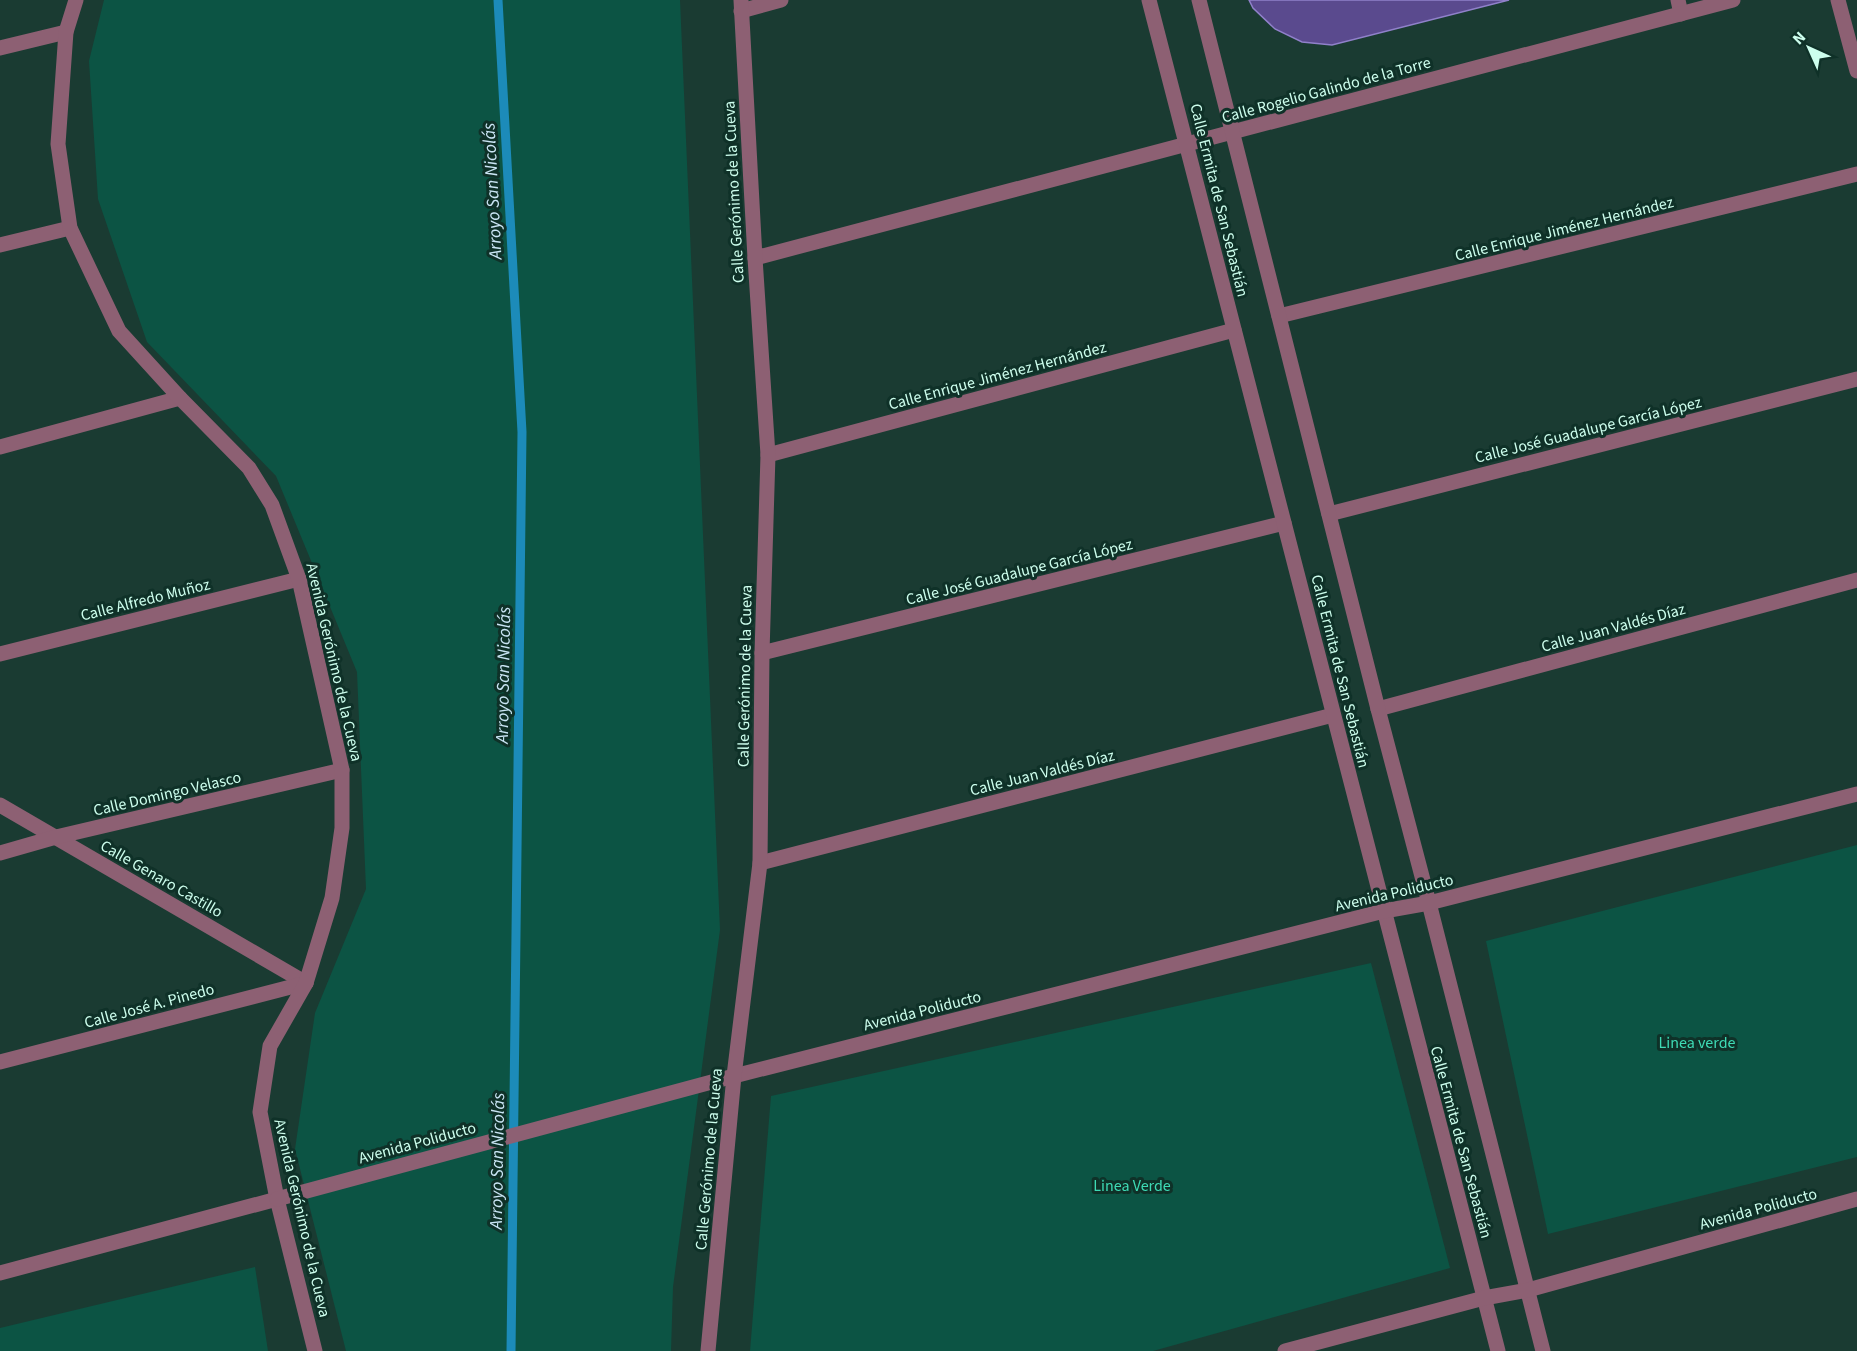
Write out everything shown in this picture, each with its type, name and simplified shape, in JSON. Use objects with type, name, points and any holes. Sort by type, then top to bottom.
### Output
[{"type":"street","name":"Avenida Gerónimo de la Cueva","points":[[76,0],[66,32],[58,144],[70,228],[119,331],[180,398],[249,468],[272,505],[299,579],[342,770],[342,828],[332,898],[306,982],[270,1047],[260,1112],[277,1199],[315,1351]]},
{"type":"street","points":[[741,6],[781,0]]},
{"type":"street","name":"Calle Ermita de San Sebastián","points":[[1149,0],[1498,1351]]},
{"type":"street","name":"Calle Ermita de San Sebastián","points":[[1199,0],[1543,1351]]},
{"type":"street","name":"Calle Rogelio Galindo de la Torre","points":[[755,258],[1233,132],[1679,7],[1733,0]]},
{"type":"street","points":[[1838,0],[1857,71]]},
{"type":"street","name":"Calle Gerónimo de la Cueva","points":[[708,1351],[734,1076],[760,863],[762,653],[768,455],[741,6]]},
{"type":"street","points":[[0,48],[66,32]]},
{"type":"street","name":"Calle Enrique Jiménez Hernández","points":[[1279,316],[1857,174]]},
{"type":"street","points":[[0,245],[70,228]]},
{"type":"street","name":"Calle Enrique Jiménez Hernández","points":[[768,455],[1234,330]]},
{"type":"street","name":"Calle José Guadalupe García López","points":[[1329,514],[1857,379]]},
{"type":"street","points":[[0,447],[180,398]]},
{"type":"street","name":"Calle José Guadalupe García López","points":[[762,653],[1284,523]]},
{"type":"street","name":"Calle Alfredo Muñoz","points":[[0,654],[299,579]]},
{"type":"street","name":"Calle Juan Valdés Díaz","points":[[1378,709],[1857,580]]},
{"type":"street","name":"Calle Juan Valdés Díaz","points":[[760,863],[1334,715]]},
{"type":"street","name":"Calle Domingo Velasco","points":[[0,853],[56,837],[342,770]]},
{"type":"street","name":"Avenida Poliducto","points":[[0,1273],[734,1076],[1857,794]]},
{"type":"street","name":"Calle Genaro Castillo","points":[[0,804],[306,982]]},
{"type":"street","name":"Calle José A. Pinedo","points":[[0,1062],[306,982]]},
{"type":"street","name":"Avenida Poliducto","points":[[1285,1351],[1484,1298],[1528,1290],[1857,1199]]},
{"type":"green space","points":[[104,0],[680,0],[720,930],[673,1287],[671,1351],[346,1351],[295,1149],[315,1013],[366,889],[357,672],[276,476],[147,342],[98,199],[89,61]]},
{"type":"green space","name":"Linea verde","points":[[1857,845],[1857,1157],[1548,1234],[1486,941]]},
{"type":"green space","name":"Linea Verde","points":[[1371,963],[1450,1268],[1153,1351],[750,1351],[771,1096]]},
{"type":"green space","points":[[255,1267],[268,1351],[0,1351],[0,1328]]},
{"type":"building","points":[[1249,0],[1509,0],[1332,45],[1302,42],[1275,29],[1253,8]]},
{"type":"waterway","name":"Arroyo San Nicolás","points":[[498,0],[522,432],[511,1351]]}]
